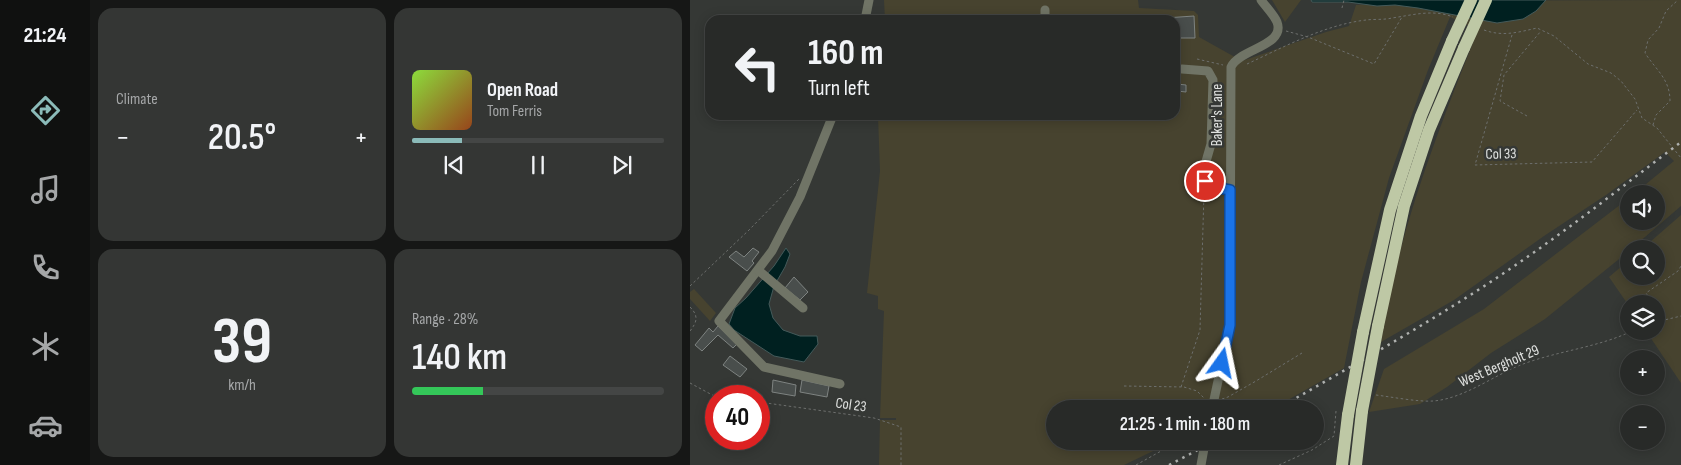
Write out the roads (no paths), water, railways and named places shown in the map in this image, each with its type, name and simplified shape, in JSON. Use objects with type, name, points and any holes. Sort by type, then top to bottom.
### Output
[{"type":"highway","points":[[1342,465],[1342,413],[1364,332],[1390,210],[1421,116],[1471,0]]},
{"type":"highway","points":[[1356,465],[1362,411],[1404,206],[1429,130],[1486,0]]},
{"type":"street","points":[[866,15],[869,0]]},
{"type":"street","name":"Baker's Lane","points":[[1214,400],[1230,325],[1231,67],[1238,58],[1271,42],[1276,36],[1277,22],[1261,0]]},
{"type":"street","points":[[1044,10],[1044,15]]},
{"type":"street","points":[[1182,69],[1208,71],[1213,80],[1211,144],[1205,165],[1205,181],[1213,187],[1230,190]]},
{"type":"street","points":[[831,120],[800,196],[772,251],[720,321],[764,367],[840,384]]},
{"type":"street","points":[[758,270],[803,308]]},
{"type":"street","points":[[1200,465],[1203,450]]},
{"type":"water","points":[[1311,0],[1546,0],[1536,11],[1523,19],[1497,23],[1395,5],[1377,6],[1348,2],[1312,2]]},
{"type":"water","points":[[786,248],[790,254],[774,286],[769,304],[773,318],[783,330],[800,336],[817,336],[818,344],[804,362],[774,356],[734,330],[729,324],[735,308],[774,266]]},
{"type":"railway","points":[[1293,400],[1471,295],[1533,253],[1681,142]]},
{"type":"railway","points":[[1169,465],[1198,450]]}]
